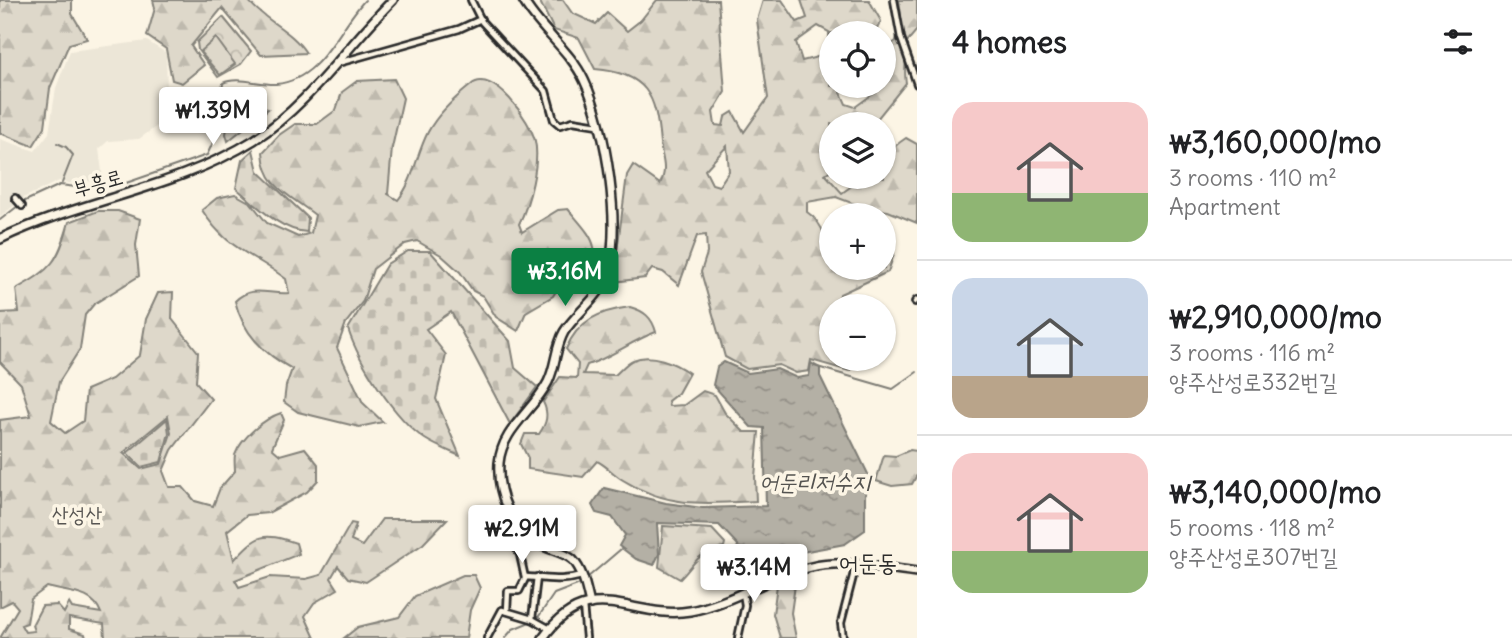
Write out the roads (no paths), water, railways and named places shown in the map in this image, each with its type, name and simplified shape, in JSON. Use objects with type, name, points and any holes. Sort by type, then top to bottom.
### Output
[{"type":"street","name":"부흥로","points":[[0,239],[70,209],[162,182],[220,159],[275,125],[337,63],[393,0]]},
{"type":"street","points":[[471,0],[481,19],[517,63],[546,91],[554,120],[560,125],[573,121],[597,125]]},
{"type":"street","points":[[523,0],[577,67],[585,81],[611,185],[609,266],[604,282],[565,331],[543,391],[509,433],[499,463],[500,481],[505,503],[515,523],[538,544],[570,557],[584,579],[588,594],[586,638]]},
{"type":"street","points":[[894,0],[901,38],[917,85]]},
{"type":"street","points":[[337,63],[348,63],[459,29],[481,19]]},
{"type":"street","points":[[15,198],[22,206]]},
{"type":"street","points":[[507,611],[508,591],[519,591],[525,579],[520,555],[511,537],[515,523]]},
{"type":"street","points":[[588,594],[595,599],[678,613],[743,593],[808,567],[856,565],[917,572]]},
{"type":"street","points":[[843,638],[841,623],[856,565]]},
{"type":"street","points":[[525,579],[537,577],[563,582],[584,579]]},
{"type":"street","points":[[534,620],[537,577]]},
{"type":"street","points":[[738,638],[745,605],[743,593]]},
{"type":"street","points":[[543,638],[550,629],[584,602],[588,594]]},
{"type":"street","points":[[569,613],[587,605],[614,602]]},
{"type":"street","points":[[487,638],[502,610],[534,620],[550,629]]},
{"type":"water","name":"어둔리저수지","points":[[724,362],[748,373],[777,369],[797,378],[809,376],[811,363],[819,367],[820,376],[870,478],[865,495],[865,530],[845,544],[775,557],[767,570],[732,571],[725,565],[724,557],[735,556],[738,545],[719,525],[657,523],[659,554],[654,565],[636,559],[619,546],[625,535],[612,517],[596,513],[592,505],[604,488],[666,503],[703,508],[766,506],[764,428],[751,427],[713,385],[717,367]]},
{"type":"waterway","points":[[0,220],[23,202],[60,185],[84,188],[126,183],[207,155],[217,134],[223,83],[235,80],[276,84],[306,73],[328,51],[365,0]]},
{"type":"waterway","points":[[57,143],[66,147],[73,155],[62,183]]},
{"type":"waterway","points":[[814,366],[893,389],[917,372]]},
{"type":"waterway","points":[[587,578],[621,549]]},
{"type":"waterway","points":[[505,638],[513,629],[537,619],[554,594],[580,584]]},
{"type":"district","name":"어둔동","points":[[868,563]]},
{"type":"park label","name":"산성산","points":[[77,515]]}]
